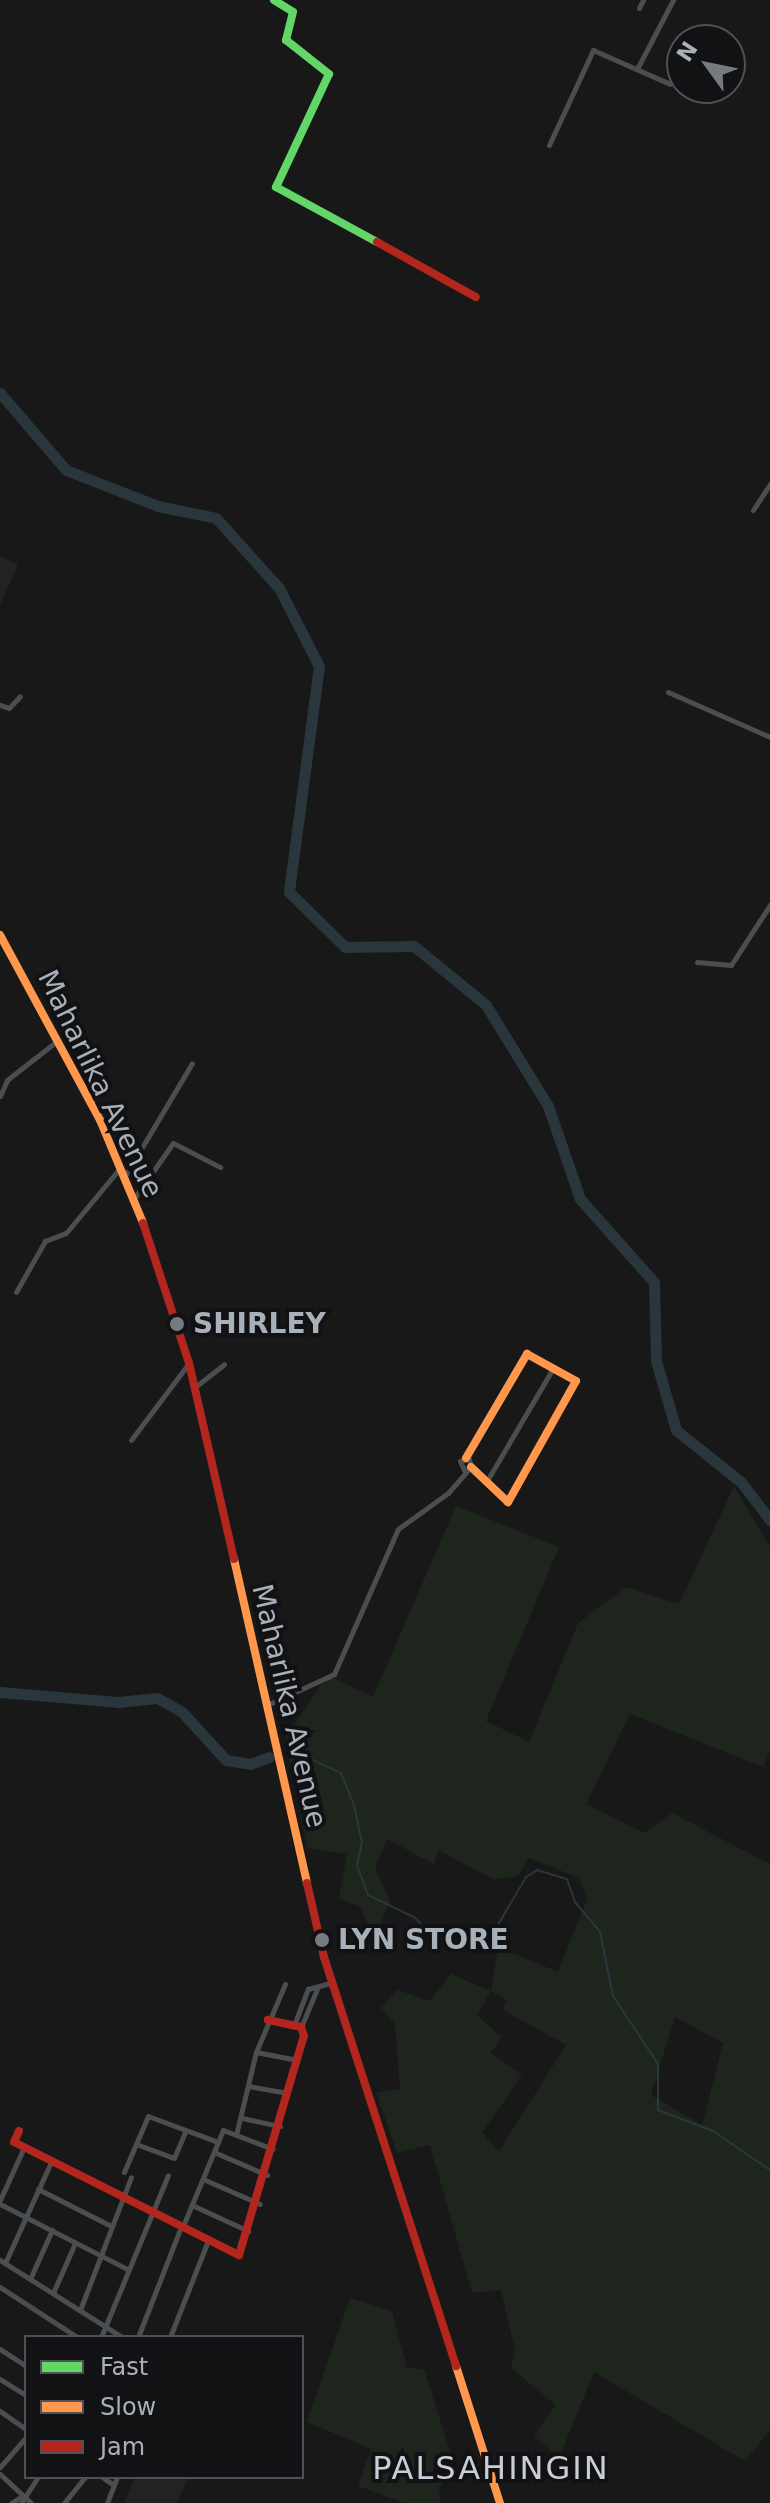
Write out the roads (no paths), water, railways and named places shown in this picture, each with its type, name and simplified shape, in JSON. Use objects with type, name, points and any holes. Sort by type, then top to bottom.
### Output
[{"type":"main road","points":[[274,0],[293,12],[286,40],[329,70],[276,187],[476,297]]},
{"type":"main road","name":"Maharlika Avenue","points":[[0,935],[123,1172],[189,1363],[332,1982],[500,2503]]},
{"type":"main road","points":[[466,1458],[527,1354],[576,1382],[508,1502],[488,1479],[467,1468]]},
{"type":"main road","points":[[19,2131],[14,2142],[207,2243],[239,2255],[260,2204],[297,2060],[297,2026],[268,2020]]},
{"type":"street","points":[[639,8],[643,0]]},
{"type":"street","points":[[638,67],[673,0]]},
{"type":"street","points":[[549,145],[593,50],[638,67],[666,82]]},
{"type":"street","points":[[753,510],[770,484]]},
{"type":"street","points":[[668,692],[770,737]]},
{"type":"street","points":[[0,705],[9,708],[20,696]]},
{"type":"street","points":[[697,962],[731,965],[770,905]]},
{"type":"street","points":[[0,1096],[7,1080],[57,1041]]},
{"type":"street","points":[[16,1292],[45,1241],[66,1233],[123,1172],[192,1063]]},
{"type":"street","points":[[134,1198],[173,1143],[220,1167]]},
{"type":"street","points":[[131,1440],[189,1363]]},
{"type":"street","points":[[194,1387],[224,1364]]},
{"type":"street","points":[[488,1479],[553,1368]]},
{"type":"street","points":[[267,1705],[334,1674],[398,1529],[448,1493],[467,1468],[466,1458]]},
{"type":"street","points":[[297,2026],[318,1988],[332,1982]]},
{"type":"street","points":[[236,2135],[256,2052],[285,1984]]},
{"type":"street","points":[[256,2052],[297,2060]]},
{"type":"street","points":[[248,2086],[288,2093]]},
{"type":"street","points":[[124,2172],[148,2116],[218,2142]]},
{"type":"street","points":[[242,2118],[280,2126]]},
{"type":"street","points":[[136,2144],[174,2158],[186,2130]]},
{"type":"street","points":[[139,2335],[223,2130],[274,2149]]},
{"type":"street","points":[[24,2147],[0,2202],[127,2269]]},
{"type":"street","points":[[214,2152],[267,2175]]},
{"type":"street","points":[[51,2162],[2,2261],[119,2335]]},
{"type":"street","points":[[102,2335],[149,2213],[168,2175]]},
{"type":"street","points":[[80,2310],[131,2177]]},
{"type":"street","points":[[203,2179],[260,2204]]},
{"type":"street","points":[[38,2189],[111,2226]]},
{"type":"street","points":[[192,2205],[249,2232]]},
{"type":"street","points":[[30,2279],[52,2230]]},
{"type":"street","points":[[53,2293],[75,2243]]},
{"type":"street","points":[[171,2335],[207,2243]]},
{"type":"street","points":[[0,2287],[71,2335]]},
{"type":"street","points":[[0,2349],[24,2365]]},
{"type":"street","points":[[0,2379],[24,2394]]},
{"type":"street","points":[[1,2414],[24,2428]]},
{"type":"street","points":[[0,2467],[24,2439]]},
{"type":"street","points":[[0,2474],[22,2500],[31,2503]]},
{"type":"street","points":[[11,2503],[22,2500],[37,2479]]},
{"type":"street","points":[[64,2503],[83,2479]]},
{"type":"street","points":[[105,2479],[114,2485]]},
{"type":"street","points":[[107,2503],[116,2479]]},
{"type":"waterway","points":[[0,393],[66,470],[158,506],[216,518],[279,588],[319,666],[289,892],[345,947],[414,946],[486,1005],[548,1106],[580,1199],[654,1282],[656,1361],[676,1430],[741,1482],[770,1520]]},
{"type":"waterway","points":[[0,1692],[118,1702],[157,1698],[182,1712],[226,1760],[250,1764],[269,1757]]},
{"type":"waterway","points":[[294,1751],[341,1773],[354,1805],[362,1842],[357,1866],[368,1895],[414,1917],[436,1939],[486,1945],[526,1877],[537,1870],[567,1879],[575,1902],[600,1932],[613,1996],[658,2064],[658,2110],[713,2131],[770,2170]]},
{"type":"place","name":"SHIRLEY","points":[[177,1324]]},
{"type":"place","name":"LYN STORE","points":[[322,1940]]},
{"type":"district","name":"PALSAHINGIN","points":[[491,2468]]}]
